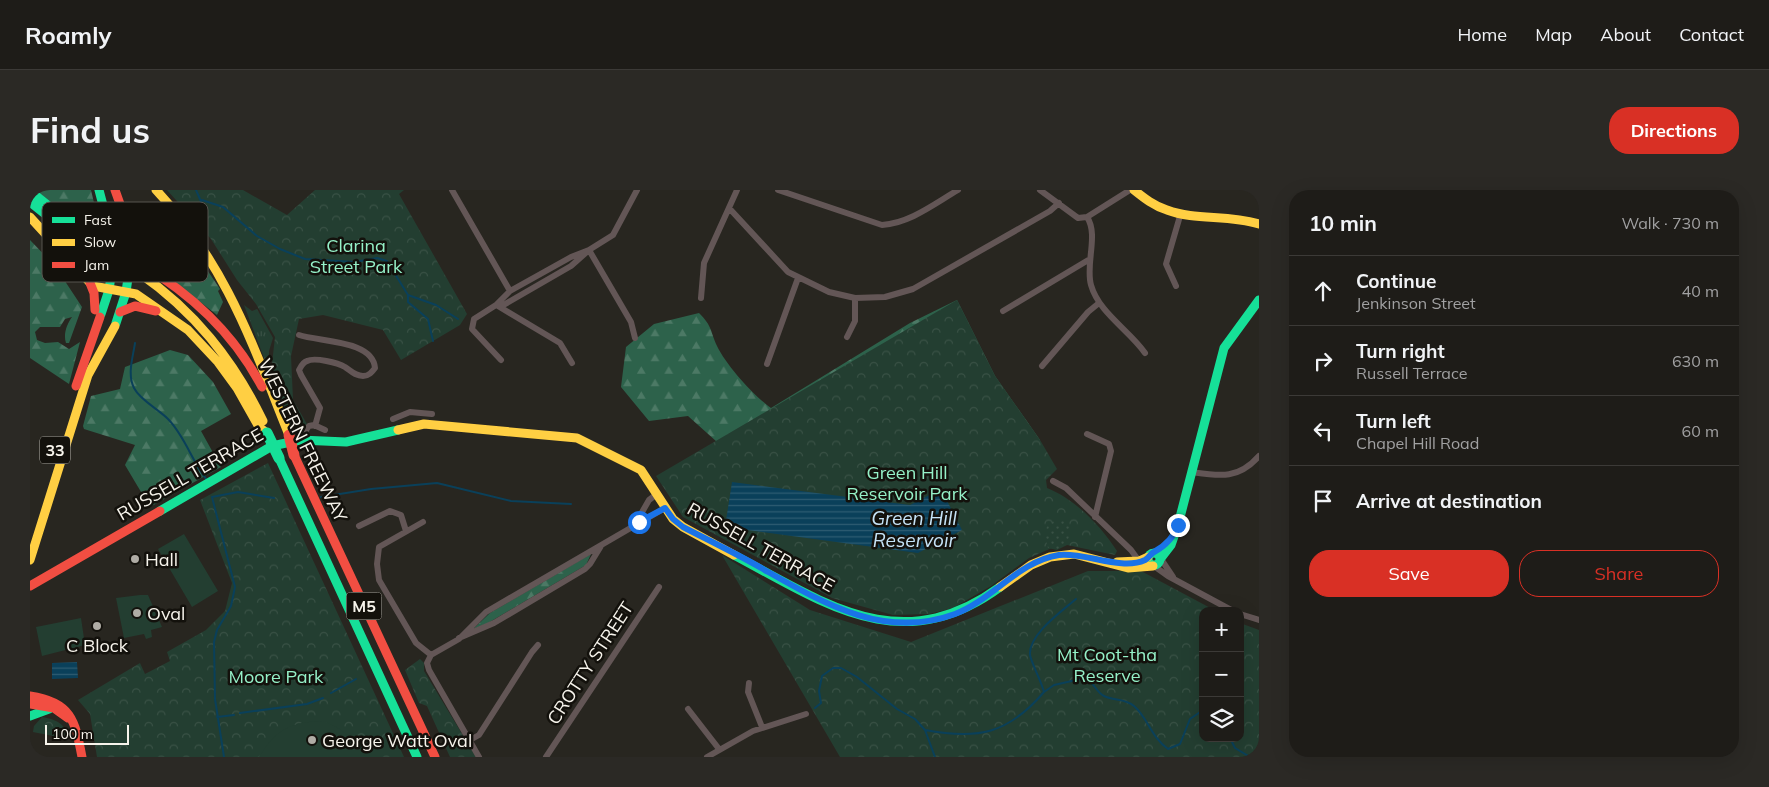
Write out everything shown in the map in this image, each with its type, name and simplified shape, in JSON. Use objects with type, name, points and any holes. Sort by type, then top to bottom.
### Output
[{"type":"main road","name":"33","points":[[115,190],[119,202]]},
{"type":"main road","points":[[149,190],[160,202]]},
{"type":"main road","points":[[156,190],[167,202]]},
{"type":"main road","points":[[1132,190],[1155,205],[1180,216],[1240,218],[1259,224]]},
{"type":"main road","name":"WESTERN FREEWAY","points":[[30,191],[44,202]]},
{"type":"main road","name":"WESTERN FREEWAY","points":[[30,202],[42,212]]},
{"type":"main road","points":[[30,217],[42,230]]},
{"type":"main road","points":[[208,254],[222,279],[282,426]]},
{"type":"main road","points":[[208,258],[222,279]]},
{"type":"main road","name":"33","points":[[30,533],[98,313],[109,290],[110,282]]},
{"type":"main road","name":"33","points":[[30,560],[88,375],[115,325],[128,282]]},
{"type":"main road","name":"WESTERN FREEWAY","points":[[155,282],[183,305],[213,336],[244,383],[417,757]]},
{"type":"main road","name":"WESTERN FREEWAY","points":[[165,282],[186,294],[228,335],[260,382],[435,757]]},
{"type":"main road","points":[[90,283],[96,288],[136,294],[162,310],[188,330],[218,362],[237,388],[259,427],[267,433]]},
{"type":"main road","points":[[90,283],[98,313]]},
{"type":"main road","points":[[1149,561],[1176,532],[1224,348],[1259,300]]},
{"type":"main road","points":[[120,312],[134,306],[154,312],[162,310]]},
{"type":"main road","name":"RUSSELL TERRACE","points":[[30,586],[264,449],[282,442],[305,440],[346,442],[409,427],[441,425],[577,438],[641,470],[673,519],[683,527],[818,600],[858,616],[886,622],[922,622],[955,614],[984,599],[1031,565],[1050,557],[1074,554],[1109,562],[1149,561]]},
{"type":"main road","points":[[30,696],[49,699],[62,705],[73,718],[82,757]]},
{"type":"main road","points":[[30,704],[59,710],[68,719],[77,733]]},
{"type":"main road","points":[[30,716],[45,709],[59,710]]},
{"type":"street","points":[[452,190],[510,291]]},
{"type":"street","points":[[501,360],[473,330],[472,324],[477,316],[571,266],[589,250],[616,232],[637,190]]},
{"type":"street","points":[[701,298],[704,263],[737,190]]},
{"type":"street","points":[[778,190],[882,225],[896,224],[908,219],[958,190]]},
{"type":"street","points":[[1040,190],[1078,218],[1087,217],[1132,190]]},
{"type":"street","points":[[729,208],[777,260],[798,278],[829,292],[855,298],[898,294],[927,282],[1050,211],[1059,203]]},
{"type":"street","points":[[1176,286],[1166,264],[1180,216]]},
{"type":"street","points":[[1087,217],[1091,228],[1090,282],[1099,303],[1137,340],[1145,353]]},
{"type":"street","points":[[498,306],[510,291],[571,257],[589,250]]},
{"type":"street","points":[[589,250],[631,322],[636,338]]},
{"type":"street","points":[[1003,311],[1090,259]]},
{"type":"street","points":[[767,364],[798,278]]},
{"type":"street","points":[[847,337],[855,321],[855,298]]},
{"type":"street","points":[[1042,366],[1088,312],[1099,303]]},
{"type":"street","points":[[498,306],[560,343],[572,363]]},
{"type":"street","points":[[299,336],[312,340],[324,339],[364,350],[375,360],[376,368],[363,376],[354,374],[344,366],[314,360],[307,360],[302,365],[299,370],[301,375],[320,408],[315,426]]},
{"type":"street","points":[[393,419],[415,411],[432,414]]},
{"type":"street","points":[[406,413],[409,427]]},
{"type":"street","points":[[305,440],[307,428],[315,426],[324,430]]},
{"type":"street","points":[[1087,434],[1109,444],[1111,451],[1095,517]]},
{"type":"street","points":[[1191,472],[1216,477],[1236,473],[1259,456]]},
{"type":"street","points":[[1053,481],[1062,485],[1125,546],[1176,580],[1226,607]]},
{"type":"street","points":[[629,529],[640,517],[649,500],[657,494]]},
{"type":"street","points":[[430,657],[459,638],[488,611],[665,508]]},
{"type":"street","points":[[359,526],[390,511],[401,515],[406,531]]},
{"type":"street","points":[[423,522],[378,548],[377,570],[379,580],[420,653],[430,657]]},
{"type":"street","points":[[459,638],[494,623],[585,569],[604,544]]},
{"type":"street","name":"CROTTY STREET","points":[[546,757],[659,587]]},
{"type":"street","points":[[1244,615],[1259,620]]},
{"type":"street","points":[[470,740],[479,735],[538,645]]},
{"type":"street","points":[[430,657],[429,670],[479,757]]},
{"type":"street","points":[[749,683],[748,692],[762,727]]},
{"type":"street","points":[[688,709],[719,749]]},
{"type":"street","points":[[708,757],[719,749],[762,727],[806,714]]},
{"type":"green space","points":[[35,190],[91,190],[94,202],[51,202]]},
{"type":"green space","name":"Clarina Street Park","points":[[167,190],[243,190],[287,215],[315,190],[404,190],[399,194],[467,314],[460,325],[401,360],[383,330],[323,315],[299,319],[291,356],[293,400],[307,424],[301,428],[301,434],[295,435],[271,373],[275,337],[256,304],[237,280],[208,236],[208,202],[178,202]]},
{"type":"green space","points":[[30,240],[42,252],[42,282],[66,282],[82,307],[69,343],[66,343],[65,333],[72,317],[65,319],[60,327],[40,327],[35,332],[37,340],[45,343],[58,342],[69,349],[80,342],[69,384],[30,358]]},
{"type":"green space","points":[[208,271],[220,289],[218,291],[223,302],[217,315],[174,282],[208,282]]},
{"type":"green space","points":[[957,300],[995,376],[1040,440],[964,461],[745,467],[688,416],[649,421],[621,387],[626,347],[654,324],[699,313],[709,326],[721,354],[727,362],[749,388],[771,408],[910,323]]},
{"type":"green space","name":"Green Hill Reservoir Park","points":[[957,300],[995,376],[1040,440],[1057,469],[1046,480],[1047,488],[1067,499],[1086,514],[1111,542],[1117,551],[1115,555],[1067,545],[1054,547],[1029,558],[991,586],[953,608],[929,614],[893,615],[832,598],[683,517],[656,476]]},
{"type":"green space","points":[[244,305],[252,311],[257,309],[273,338],[269,351],[269,371]]},
{"type":"green space","points":[[170,350],[188,355],[213,382],[231,414],[201,431],[221,467],[150,507],[125,465],[135,445],[84,429],[83,426],[91,396],[120,389],[125,367]]},
{"type":"green space","name":"Moore Park","points":[[268,463],[404,757],[97,757],[90,714],[78,700],[140,663],[145,674],[170,661],[167,652],[206,630],[225,611],[232,583],[200,500]]},
{"type":"green space","points":[[1056,519],[1066,520],[1071,528],[1067,545],[1057,550],[1048,548],[1044,532],[1048,525]]},
{"type":"green space","points":[[184,534],[218,591],[192,607],[158,549]]},
{"type":"green space","points":[[591,554],[586,565],[488,623],[473,629],[490,613]]},
{"type":"green space","name":"Mt Coot-tha Reserve","points":[[722,555],[810,610],[911,642],[1088,571],[1141,571],[1208,607],[1199,607],[1199,742],[1244,742],[1244,624],[1259,630],[1259,757],[840,757]]},
{"type":"green space","name":"Oval","points":[[148,595],[162,627],[151,630],[152,637],[146,639],[144,634],[124,638],[116,598]]},
{"type":"green space","points":[[81,618],[85,645],[42,656],[36,627]]},
{"type":"green space","points":[[420,659],[424,663],[424,671],[476,757],[450,757],[427,706],[419,703],[405,670]]},
{"type":"green space","points":[[42,717],[63,726],[69,739],[33,732],[34,726]]},
{"type":"green space","name":"George Watt Oval","points":[[323,721],[347,735],[365,757],[259,757],[272,740],[285,729],[302,723]]},
{"type":"water","name":"Green Hill Reservoir","points":[[732,482],[910,505],[941,489],[962,530],[918,553],[725,527]]},
{"type":"water","points":[[77,662],[78,678],[52,679],[52,663]]},
{"type":"waterway","points":[[196,190],[201,202]]},
{"type":"waterway","points":[[202,200],[223,207],[257,236],[280,249],[305,259],[355,262],[377,258],[387,261],[408,295],[436,305],[458,319]]},
{"type":"waterway","points":[[408,295],[408,302],[428,319],[433,341]]},
{"type":"waterway","points":[[135,343],[131,371],[134,388],[140,396],[164,415],[174,426],[207,480]]},
{"type":"waterway","points":[[321,497],[371,489],[437,483],[511,501],[571,504]]},
{"type":"waterway","points":[[224,757],[215,699],[214,642],[217,630],[231,606],[235,587],[212,497],[238,492],[274,498]]},
{"type":"waterway","points":[[925,730],[961,734],[991,730],[1005,725],[1031,706],[1044,692],[1030,655],[1031,647],[1034,640],[1047,624],[1076,599]]},
{"type":"waterway","points":[[815,708],[821,703],[819,691],[822,676],[833,668],[841,668],[857,677],[897,709],[915,719],[925,730],[935,757]]},
{"type":"waterway","points":[[1044,692],[1054,685],[1085,678],[1104,696],[1131,703],[1143,716],[1157,739],[1168,749],[1180,744],[1190,719],[1199,713]]},
{"type":"waterway","points":[[331,693],[356,679]]},
{"type":"waterway","points":[[240,713],[307,704],[323,698]]},
{"type":"waterway","points":[[217,717],[234,715]]},
{"type":"waterway","points":[[1232,742],[1235,748],[1250,757]]},
{"type":"traffic: fast","points":[[99,190],[102,202]]},
{"type":"traffic: fast","points":[[30,191],[44,202]]},
{"type":"traffic: fast","points":[[30,202],[42,212]]},
{"type":"traffic: fast","points":[[101,314],[110,282]]},
{"type":"traffic: fast","points":[[116,323],[127,282]]},
{"type":"traffic: fast","points":[[1161,558],[1171,545],[1178,525],[1224,348],[1259,300]]},
{"type":"traffic: fast","points":[[160,511],[272,446],[300,440],[346,442],[398,430]]},
{"type":"traffic: fast","points":[[267,433],[279,458]]},
{"type":"traffic: fast","points":[[279,458],[417,757]]},
{"type":"traffic: fast","points":[[1156,553],[1159,554],[1160,559],[1159,564],[1152,565],[1149,564],[1148,557],[1149,554],[1156,553]]},
{"type":"traffic: fast","points":[[734,555],[832,606],[864,616],[897,621],[930,619],[964,608],[1000,587]]},
{"type":"traffic: fast","points":[[30,716],[49,709]]},
{"type":"traffic: slow","points":[[156,190],[166,202]]},
{"type":"traffic: slow","points":[[1134,190],[1158,206],[1178,213],[1201,217],[1236,219],[1259,224]]},
{"type":"traffic: slow","points":[[30,217],[42,230]]},
{"type":"traffic: slow","points":[[208,258],[235,306],[289,435]]},
{"type":"traffic: slow","points":[[89,282],[93,286],[136,294],[188,330],[218,362],[237,388],[259,427],[267,433]]},
{"type":"traffic: slow","points":[[151,282],[177,303],[210,338],[239,377],[263,421]]},
{"type":"traffic: slow","points":[[30,560],[88,375],[115,326]]},
{"type":"traffic: slow","points":[[398,430],[424,424],[577,438],[641,470],[673,519],[683,527],[734,555]]},
{"type":"traffic: slow","points":[[1000,587],[1031,565],[1050,557],[1074,554],[1128,568],[1153,566]]},
{"type":"traffic: slow","points":[[1117,562],[1139,561],[1148,557]]},
{"type":"traffic: jam","points":[[115,190],[119,202]]},
{"type":"traffic: jam","points":[[169,282],[193,301],[224,332],[251,367],[262,387]]},
{"type":"traffic: jam","points":[[90,283],[94,293],[95,310]]},
{"type":"traffic: jam","points":[[120,312],[135,306],[156,311]]},
{"type":"traffic: jam","points":[[76,386],[100,317]]},
{"type":"traffic: jam","points":[[289,435],[294,455]]},
{"type":"traffic: jam","points":[[294,455],[435,757]]},
{"type":"traffic: jam","points":[[30,586],[160,511]]},
{"type":"traffic: jam","points":[[30,696],[54,703],[63,708],[69,715],[77,733],[82,757]]},
{"type":"traffic: jam","points":[[30,704],[54,708],[68,718]]},
{"type":"place","name":"Hall","points":[[135,559]]},
{"type":"place","name":"Oval","points":[[137,613]]},
{"type":"place","name":"C Block","points":[[97,626]]},
{"type":"place","name":"George Watt Oval","points":[[312,740]]},
{"type":"route","points":[[639,522],[665,508],[673,519],[683,527],[818,600],[842,611],[870,620],[906,623],[922,622],[955,614],[984,599],[1031,565],[1050,557],[1074,554],[1109,562],[1146,560],[1166,543],[1176,532],[1178,525]]}]
